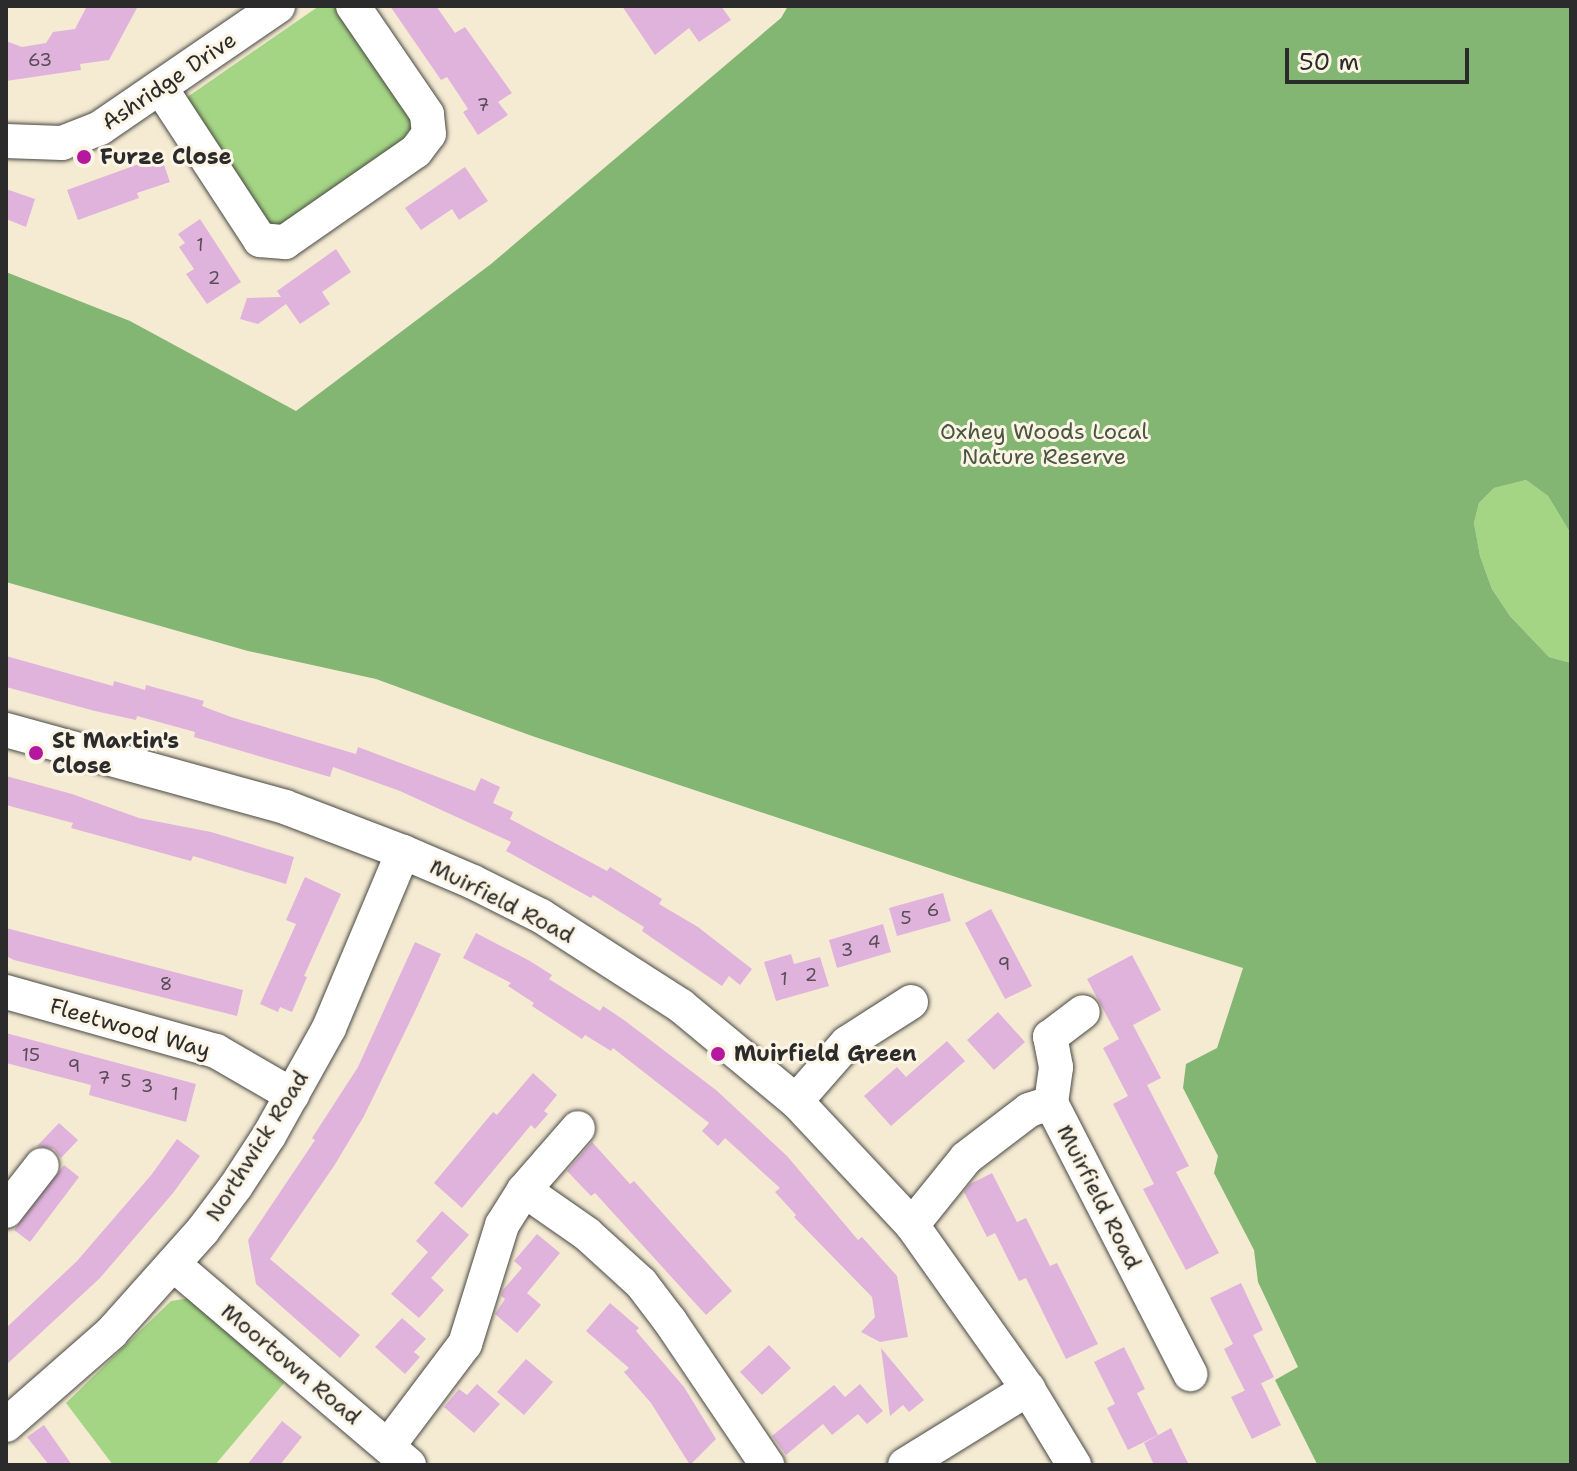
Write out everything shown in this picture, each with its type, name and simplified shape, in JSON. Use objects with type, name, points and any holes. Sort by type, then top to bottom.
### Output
[{"type":"street","name":"Ashridge Drive","points":[[6,141],[41,145],[79,138],[100,128],[278,6]]},
{"type":"street","points":[[160,87],[260,240],[285,242],[416,151],[429,134],[427,114],[353,6]]},
{"type":"street","name":"Muirfield Road","points":[[6,730],[285,807],[403,852],[541,916],[681,1006],[796,1101],[912,1225],[1028,1389],[1074,1465]]},
{"type":"street","name":"Northwick Road","points":[[6,1425],[111,1333],[173,1264],[236,1186],[292,1095],[335,1015],[403,852]]},
{"type":"street","name":"Fleetwood Way","points":[[6,992],[216,1051],[292,1095]]},
{"type":"street","points":[[796,1101],[847,1043],[911,1002]]},
{"type":"street","points":[[1051,1103],[1056,1067],[1050,1037],[1083,1012]]},
{"type":"street","name":"Muirfield Road","points":[[912,1225],[966,1158],[1029,1110],[1051,1103],[1190,1374]]},
{"type":"street","points":[[398,1456],[465,1344],[502,1225],[524,1190],[578,1128]]},
{"type":"street","points":[[6,1211],[42,1165]]},
{"type":"street","points":[[524,1190],[587,1234],[641,1283],[767,1465]]},
{"type":"street","name":"Moortown Road","points":[[173,1264],[398,1456]]},
{"type":"street","points":[[905,1465],[1028,1389]]},
{"type":"green space","points":[[319,6],[342,6],[417,131],[274,233],[183,100]]},
{"type":"green space","name":"Oxhey Woods Local Nature Reserve","points":[[788,6],[1571,6],[1571,534],[1548,496],[1526,480],[1494,488],[1479,503],[1474,523],[1480,556],[1492,589],[1510,616],[1549,657],[1571,663],[1571,1465],[1317,1464],[1275,1380],[1298,1367],[1258,1282],[1254,1250],[1214,1173],[1218,1156],[1183,1088],[1186,1064],[1217,1048],[1243,968],[971,882],[535,737],[376,679],[248,651],[6,582],[6,272],[130,321],[296,411],[491,264],[781,18]]},
{"type":"green space","points":[[1526,480],[1548,496],[1571,534],[1571,663],[1549,657],[1510,616],[1492,589],[1480,556],[1474,523],[1479,503],[1494,488]]},
{"type":"green space","points":[[190,1298],[284,1383],[215,1465],[113,1465],[66,1403],[171,1301]]},
{"type":"building","points":[[87,6],[138,6],[109,60],[80,64],[81,70],[6,81],[6,41],[22,47],[46,43],[53,32],[75,29]]},
{"type":"building","points":[[390,6],[436,6],[455,33],[465,27],[512,93],[498,102],[508,115],[478,135],[463,112],[468,109],[447,77],[441,80]]},
{"type":"building","points":[[622,6],[721,6],[731,20],[699,42],[689,28],[655,55]]},
{"type":"building","points":[[161,156],[170,182],[137,193],[139,198],[78,220],[67,190]]},
{"type":"building","points":[[465,167],[488,201],[459,220],[452,209],[421,230],[405,208]]},
{"type":"building","points":[[6,189],[35,199],[26,227],[6,219]]},
{"type":"building","points":[[200,219],[241,282],[207,304],[186,274],[194,269],[179,247],[185,243],[178,234]]},
{"type":"building","points":[[336,249],[351,272],[322,292],[330,304],[300,324],[286,304],[258,324],[240,319],[247,298],[281,297],[277,291]]},
{"type":"building","points":[[6,656],[113,686],[114,681],[145,690],[146,685],[204,701],[202,706],[231,717],[356,754],[358,747],[475,791],[481,778],[500,787],[493,803],[513,812],[510,819],[607,871],[610,867],[662,899],[659,904],[698,927],[752,969],[740,985],[729,976],[722,986],[642,931],[644,927],[593,895],[591,898],[506,851],[511,842],[400,791],[333,767],[330,777],[194,737],[195,732],[137,716],[136,720],[95,711],[6,687]]},
{"type":"building","points":[[6,776],[72,794],[139,818],[211,832],[294,857],[286,884],[193,856],[191,861],[71,828],[73,823],[6,805]]},
{"type":"building","points":[[305,877],[341,894],[304,976],[307,977],[292,1012],[280,1007],[278,1012],[260,1004],[296,924],[286,920]]},
{"type":"building","points":[[943,893],[951,921],[897,936],[889,908]]},
{"type":"building","points":[[991,909],[1032,986],[1005,999],[965,923]]},
{"type":"building","points":[[883,924],[891,952],[837,968],[829,940]]},
{"type":"building","points":[[6,928],[243,990],[237,1016],[14,960],[6,956]]},
{"type":"building","points":[[476,933],[530,961],[552,975],[549,979],[600,1011],[603,1006],[624,1020],[716,1090],[787,1156],[858,1240],[862,1237],[897,1276],[908,1337],[880,1342],[861,1332],[875,1317],[872,1297],[794,1217],[796,1215],[775,1192],[780,1188],[725,1138],[718,1146],[702,1131],[709,1123],[613,1048],[611,1051],[585,1035],[582,1039],[532,1006],[534,1003],[508,986],[511,983],[463,958]]},
{"type":"building","points":[[415,942],[441,954],[417,1007],[364,1116],[270,1259],[360,1335],[340,1358],[256,1284],[248,1240],[315,1140],[312,1138],[358,1067]]},
{"type":"building","points":[[791,954],[794,964],[820,957],[829,986],[776,1001],[764,962]]},
{"type":"building","points":[[1132,955],[1161,1010],[1133,1025],[1161,1078],[1147,1085],[1189,1166],[1176,1172],[1219,1253],[1186,1270],[1143,1189],[1154,1184],[1113,1104],[1128,1096],[1103,1048],[1119,1039],[1087,979]]},
{"type":"building","points":[[998,1012],[1025,1042],[994,1070],[967,1040]]},
{"type":"building","points":[[6,1033],[196,1084],[186,1122],[89,1095],[91,1085],[6,1063]]},
{"type":"building","points":[[947,1041],[965,1061],[891,1126],[864,1096],[897,1067],[906,1077]]},
{"type":"building","points":[[533,1073],[557,1095],[544,1111],[548,1114],[535,1129],[531,1125],[462,1208],[434,1183],[493,1112],[497,1115]]},
{"type":"building","points":[[59,1123],[78,1140],[61,1158],[54,1149],[37,1146]]},
{"type":"building","points":[[177,1139],[200,1156],[173,1193],[100,1278],[6,1365],[6,1328],[77,1261],[152,1174]]},
{"type":"building","points":[[592,1142],[630,1184],[634,1181],[732,1291],[706,1315],[595,1193],[591,1196],[567,1171]]},
{"type":"building","points":[[64,1165],[79,1177],[30,1242],[14,1230]]},
{"type":"building","points":[[992,1173],[1017,1222],[1026,1218],[1050,1266],[1057,1263],[1098,1344],[1066,1359],[1026,1278],[1019,1281],[995,1233],[987,1237],[964,1192],[970,1184]]},
{"type":"building","points":[[442,1211],[469,1235],[431,1278],[444,1290],[419,1318],[391,1294],[428,1252],[416,1241]]},
{"type":"building","points":[[537,1234],[560,1253],[527,1293],[541,1305],[517,1333],[495,1314],[505,1299],[501,1296],[503,1290],[522,1268],[514,1261]]},
{"type":"building","points":[[1241,1283],[1263,1330],[1253,1335],[1274,1377],[1245,1391],[1224,1349],[1233,1344],[1210,1298]]},
{"type":"building","points":[[610,1303],[639,1328],[636,1331],[684,1387],[716,1439],[690,1465],[651,1403],[624,1372],[629,1368],[586,1331]]},
{"type":"building","points":[[402,1318],[426,1339],[414,1352],[420,1357],[405,1374],[375,1347]]},
{"type":"building","points":[[769,1345],[791,1368],[762,1395],[740,1372]]},
{"type":"building","points":[[1124,1347],[1145,1389],[1137,1393],[1158,1435],[1128,1450],[1107,1408],[1115,1404],[1094,1362]]},
{"type":"building","points":[[881,1348],[924,1400],[909,1412],[903,1405],[890,1416]]},
{"type":"building","points":[[526,1359],[553,1382],[524,1415],[497,1392]]},
{"type":"building","points":[[1261,1383],[1281,1425],[1252,1439],[1231,1397]]},
{"type":"building","points":[[477,1384],[500,1404],[474,1433],[444,1407],[459,1389],[467,1395]]},
{"type":"building","points":[[860,1384],[883,1411],[867,1424],[858,1414],[832,1435],[823,1424],[786,1455],[772,1436],[834,1385],[845,1397]]},
{"type":"building","points":[[282,1421],[302,1437],[280,1465],[247,1465]]},
{"type":"building","points":[[44,1425],[72,1465],[49,1465],[27,1437]]},
{"type":"building","points":[[1171,1428],[1189,1465],[1154,1465],[1144,1443]]},
{"type":"place","name":"Furze Close","points":[[84,157]]},
{"type":"place","name":"St Martin's Close","points":[[36,753]]},
{"type":"place","name":"Muirfield Green","points":[[718,1054]]}]
